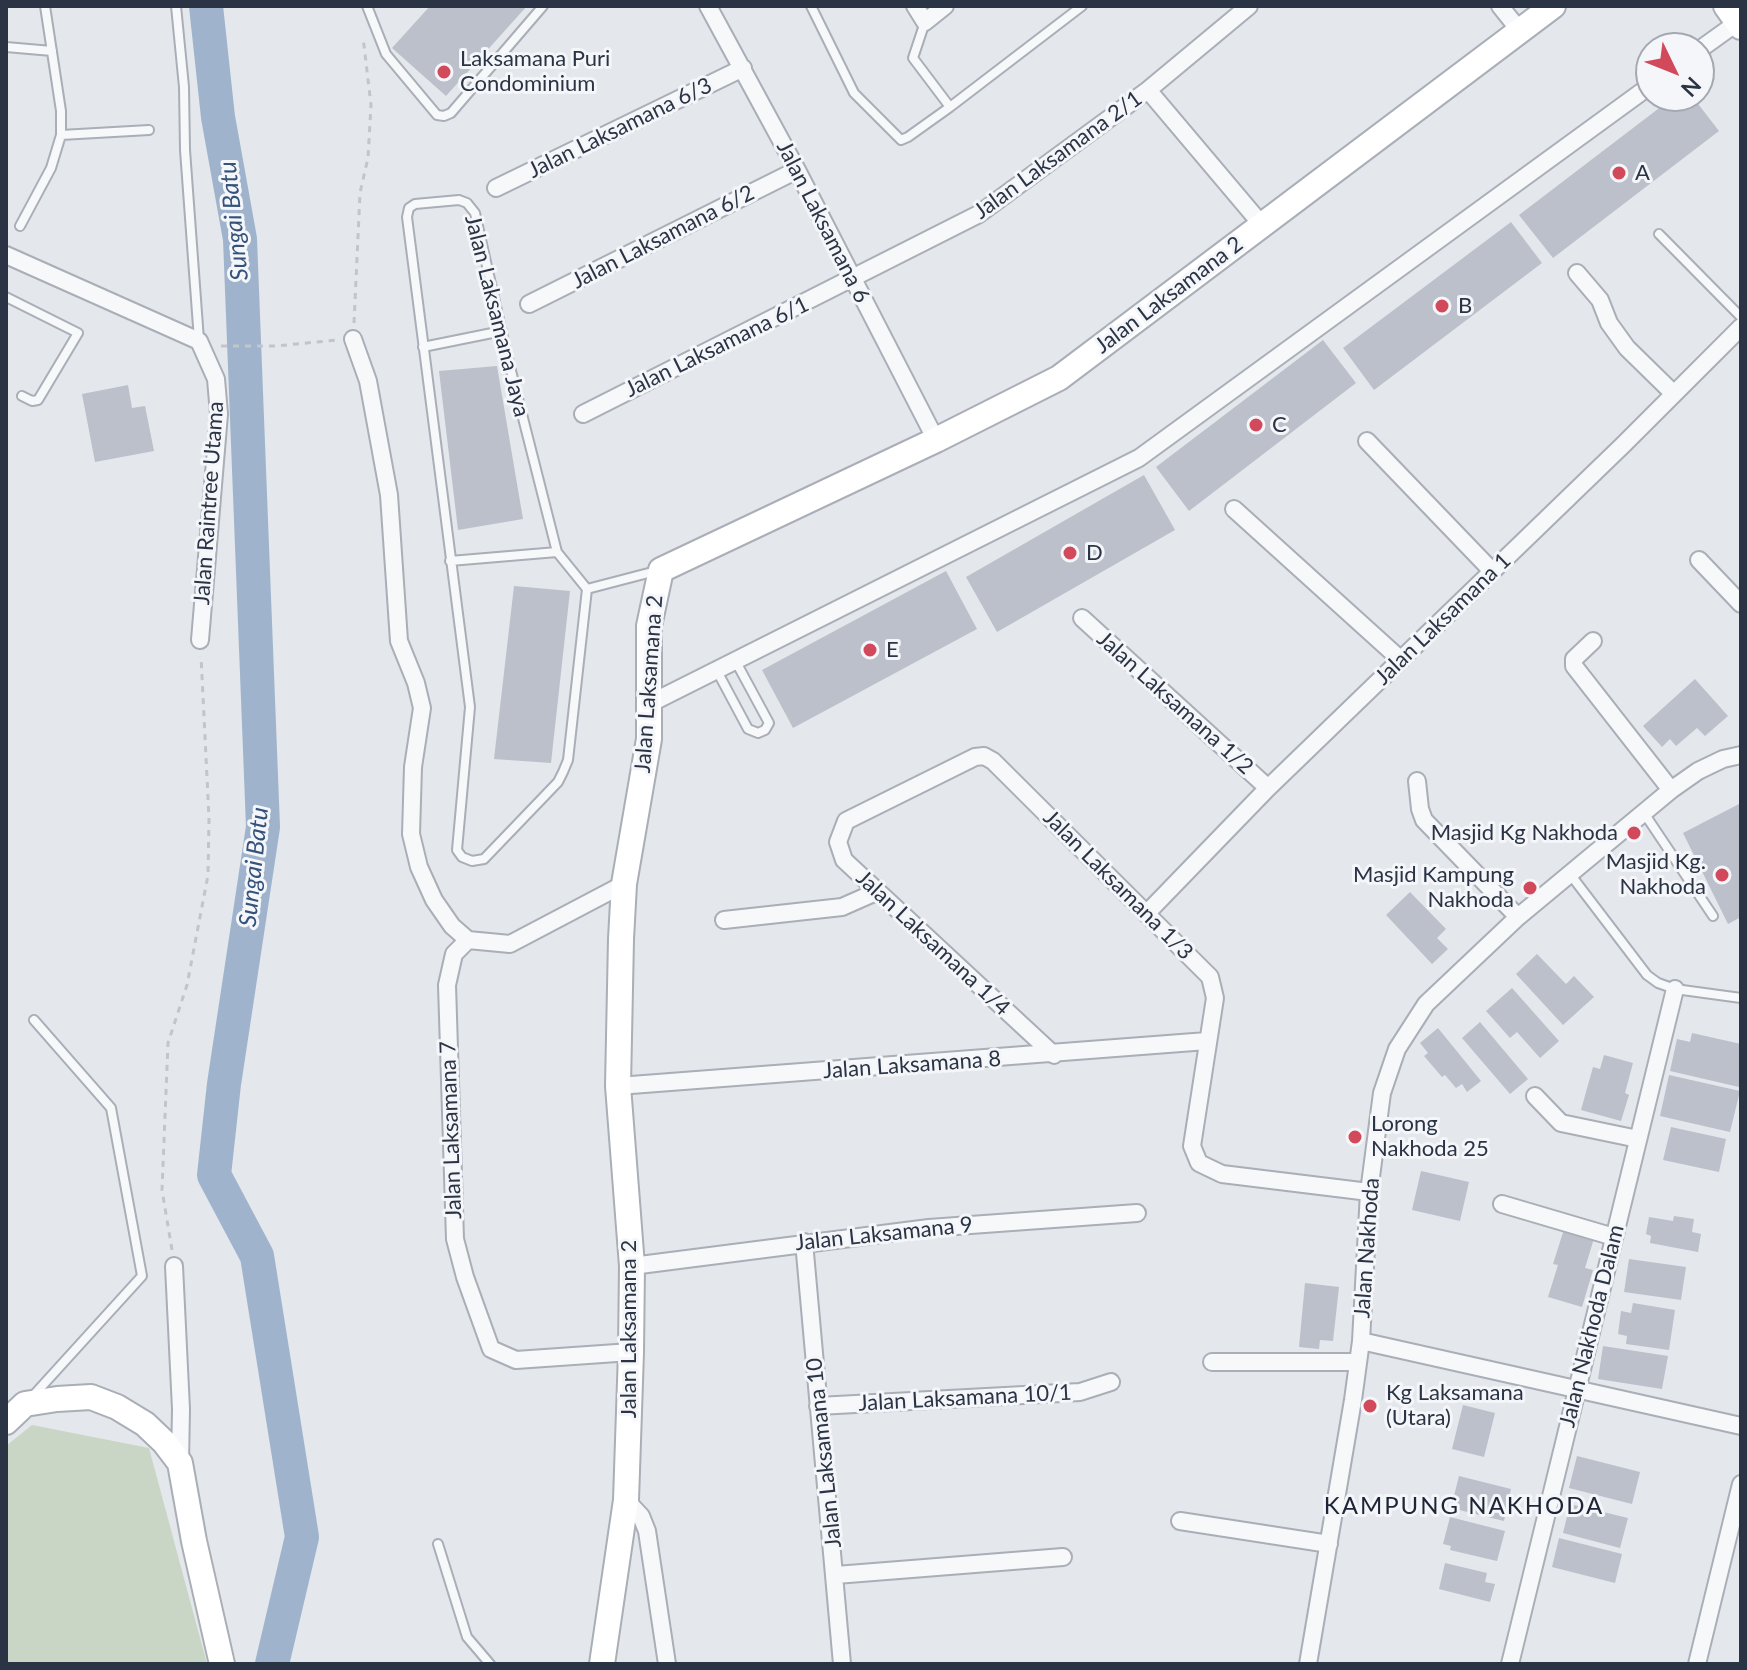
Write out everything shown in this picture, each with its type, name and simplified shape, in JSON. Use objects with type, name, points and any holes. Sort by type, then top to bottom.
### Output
[{"type":"street","name":"Jalan Laksamana 6","points":[[708,6],[797,170],[936,440]]},
{"type":"street","points":[[915,6],[925,22],[945,6]]},
{"type":"street","name":"Jalan Laksamana 2/1","points":[[852,280],[979,214],[1148,90],[1249,6]]},
{"type":"street","points":[[1500,6],[1520,31]]},
{"type":"street","name":"Jalan Laksamana 2","points":[[602,1664],[626,1500],[631,1352],[632,1266],[618,1086],[624,884],[649,739],[649,626],[661,570],[1059,378],[1553,6]]},
{"type":"street","points":[[1715,36],[1735,18]]},
{"type":"street","name":"Jalan Laksamana 6/3","points":[[496,188],[743,68]]},
{"type":"street","points":[[1148,90],[1262,225]]},
{"type":"street","points":[[649,704],[1139,458],[1635,97]]},
{"type":"street","name":"Jalan Laksamana 6/2","points":[[529,304],[797,170]]},
{"type":"street","points":[[6,255],[199,341]]},
{"type":"street","points":[[1577,273],[1600,300],[1609,323],[1627,348],[1674,394]]},
{"type":"street","name":"Jalan Laksamana 6/1","points":[[583,414],[852,280]]},
{"type":"street","name":"Jalan Laksamana 1","points":[[1147,913],[1268,788],[1741,327]]},
{"type":"street","points":[[353,339],[368,381],[389,495],[399,641],[416,683],[422,708],[413,767],[411,834],[419,867],[434,900],[452,926],[468,940],[510,944],[624,884]]},
{"type":"street","name":"Jalan Raintree Utama","points":[[199,341],[216,379],[219,414],[200,640]]},
{"type":"street","points":[[1367,441],[1492,571]]},
{"type":"street","points":[[1234,509],[1401,660]]},
{"type":"street","points":[[1699,560],[1741,604]]},
{"type":"street","name":"Jalan Laksamana 1/2","points":[[1082,618],[1268,788]]},
{"type":"street","points":[[1593,641],[1574,659],[1574,666],[1671,790]]},
{"type":"street","name":"Jalan Nakhoda","points":[[1308,1664],[1361,1341],[1369,1192],[1382,1093],[1397,1049],[1426,1004],[1518,917],[1671,790],[1698,771],[1723,759],[1741,755]]},
{"type":"street","name":"Jalan Laksamana 1/3","points":[[975,757],[984,756],[993,761],[1210,977],[1215,998],[1207,1041]]},
{"type":"street","name":"Jalan Laksamana 1/4","points":[[975,757],[846,821],[838,842],[844,860],[876,892],[1054,1055]]},
{"type":"street","points":[[1417,781],[1424,820],[1518,917]]},
{"type":"street","points":[[724,920],[842,907],[876,892]]},
{"type":"street","name":"Jalan Laksamana 7","points":[[468,940],[454,954],[447,985],[455,1239],[491,1349],[516,1360],[631,1352]]},
{"type":"street","name":"Jalan Nakhoda Dalam","points":[[1510,1664],[1675,989]]},
{"type":"street","points":[[1207,1041],[1192,1146],[1199,1163],[1222,1174],[1369,1192]]},
{"type":"street","name":"Jalan Laksamana 8","points":[[618,1086],[1207,1041]]},
{"type":"street","points":[[1535,1096],[1561,1123],[1638,1139]]},
{"type":"street","points":[[1502,1204],[1614,1237]]},
{"type":"street","name":"Jalan Laksamana 9","points":[[632,1266],[929,1228],[1137,1213]]},
{"type":"street","name":"Jalan Laksamana 10","points":[[804,1242],[842,1664]]},
{"type":"street","points":[[174,1266],[181,1409],[180,1463],[222,1664]]},
{"type":"street","points":[[1361,1341],[1741,1426]]},
{"type":"street","points":[[1212,1362],[1357,1362]]},
{"type":"street","name":"Jalan Laksamana 10/1","points":[[818,1406],[1080,1392],[1111,1382]]},
{"type":"street","points":[[6,1422],[25,1404],[91,1397],[117,1407],[145,1424],[180,1463]]},
{"type":"street","points":[[1697,1664],[1741,1484]]},
{"type":"street","points":[[626,1500],[641,1516],[647,1531],[667,1664]]},
{"type":"street","points":[[1180,1521],[1329,1544]]},
{"type":"street","points":[[836,1575],[1063,1557]]},
{"type":"lane","points":[[20,226],[51,168],[61,135],[61,111],[45,6]]},
{"type":"lane","points":[[176,6],[184,87],[185,150],[199,341]]},
{"type":"lane","points":[[367,6],[386,54],[437,115],[444,116],[451,113],[543,6]]},
{"type":"lane","points":[[811,6],[854,93],[901,140],[950,107],[1082,6]]},
{"type":"lane","points":[[925,22],[913,58],[950,107]]},
{"type":"lane","points":[[6,47],[52,51]]},
{"type":"lane","points":[[61,135],[149,130]]},
{"type":"lane","name":"Jalan Laksamana Jaya","points":[[459,200],[467,203],[475,213],[557,552],[587,589],[568,760],[563,772],[558,782],[484,859],[472,861],[462,857],[457,850],[470,707],[423,347],[407,217],[409,208],[415,204],[459,200]]},
{"type":"lane","points":[[1659,234],[1741,317]]},
{"type":"lane","points":[[6,297],[78,333],[38,400],[32,401],[22,396]]},
{"type":"lane","points":[[423,347],[502,331]]},
{"type":"lane","points":[[450,561],[557,552]]},
{"type":"lane","points":[[587,589],[661,570]]},
{"type":"lane","points":[[717,671],[748,729],[758,733],[765,730],[769,723],[736,662]]},
{"type":"lane","points":[[1644,813],[1713,916]]},
{"type":"lane","points":[[1570,874],[1647,975],[1658,983],[1675,989],[1741,998]]},
{"type":"lane","points":[[25,1404],[142,1276],[111,1108],[34,1020]]},
{"type":"lane","points":[[438,1544],[467,1637],[490,1664]]},
{"type":"path","points":[[223,346],[276,346],[353,339],[360,193],[366,177],[371,105],[361,29]]},
{"type":"path","points":[[174,1266],[162,1190],[168,1043],[187,985],[208,875],[209,818],[200,640]]},
{"type":"green space","points":[[32,1425],[149,1448],[207,1664],[6,1664],[6,1446]]},
{"type":"building","name":"Laksamana Puri Condominium","points":[[430,6],[527,6],[446,96],[392,48]]},
{"type":"building","name":"A","points":[[1654,112],[1704,112],[1719,131],[1553,258],[1519,215]]},
{"type":"building","name":"B","points":[[1511,222],[1542,263],[1374,390],[1343,348]]},
{"type":"building","name":"C","points":[[1323,340],[1356,383],[1189,511],[1156,467]]},
{"type":"building","points":[[497,366],[523,519],[458,530],[439,371]]},
{"type":"building","points":[[128,385],[132,408],[145,406],[154,451],[95,462],[82,394]]},
{"type":"building","name":"D","points":[[1144,475],[1175,530],[997,632],[966,577]]},
{"type":"building","name":"E","points":[[946,571],[977,629],[793,728],[762,670]]},
{"type":"building","points":[[514,586],[570,591],[551,763],[494,759]]},
{"type":"building","points":[[1695,679],[1728,716],[1705,736],[1697,728],[1676,746],[1670,739],[1662,747],[1643,726]]},
{"type":"building","name":"Masjid Kg. Nakhoda","points":[[1741,803],[1741,917],[1728,924],[1683,833]]},
{"type":"building","points":[[1410,892],[1446,929],[1437,938],[1448,949],[1432,964],[1386,915]]},
{"type":"building","points":[[1537,954],[1566,984],[1574,976],[1594,997],[1563,1025],[1516,974]]},
{"type":"building","points":[[1512,988],[1559,1041],[1540,1058],[1517,1032],[1510,1038],[1486,1011]]},
{"type":"building","points":[[1480,1022],[1528,1079],[1510,1094],[1462,1038]]},
{"type":"building","points":[[1438,1028],[1481,1081],[1467,1092],[1462,1084],[1456,1088],[1445,1075],[1442,1077],[1424,1056],[1428,1053],[1420,1043]]},
{"type":"building","points":[[1692,1033],[1741,1044],[1739,1087],[1670,1071],[1677,1039],[1690,1042]]},
{"type":"building","points":[[1604,1055],[1633,1063],[1625,1093],[1629,1095],[1621,1121],[1581,1110],[1593,1067],[1600,1069]]},
{"type":"building","points":[[1669,1075],[1740,1091],[1730,1132],[1660,1116]]},
{"type":"building","points":[[1671,1127],[1726,1139],[1719,1172],[1663,1160]]},
{"type":"building","points":[[1421,1171],[1469,1182],[1460,1221],[1412,1210]]},
{"type":"building","points":[[1674,1216],[1694,1219],[1692,1232],[1701,1234],[1698,1252],[1650,1243],[1651,1236],[1646,1234],[1649,1217],[1673,1221]]},
{"type":"building","points":[[1565,1226],[1595,1235],[1585,1268],[1593,1270],[1582,1307],[1548,1297],[1558,1265],[1553,1264]]},
{"type":"building","points":[[1629,1259],[1686,1267],[1681,1300],[1624,1292]]},
{"type":"building","points":[[1305,1283],[1339,1287],[1333,1341],[1320,1340],[1319,1349],[1299,1347]]},
{"type":"building","points":[[1633,1303],[1675,1310],[1669,1350],[1626,1344],[1627,1336],[1618,1334],[1621,1311],[1631,1313]]},
{"type":"building","points":[[1603,1346],[1668,1356],[1662,1389],[1598,1379]]},
{"type":"building","points":[[1463,1405],[1495,1413],[1484,1457],[1452,1449]]},
{"type":"building","points":[[1577,1456],[1640,1472],[1632,1504],[1569,1488]]},
{"type":"building","points":[[1459,1476],[1511,1489],[1504,1521],[1451,1508]]},
{"type":"building","points":[[1570,1504],[1628,1518],[1620,1548],[1563,1533]]},
{"type":"building","points":[[1450,1517],[1505,1531],[1497,1561],[1450,1550],[1451,1546],[1443,1544]]},
{"type":"building","points":[[1559,1538],[1622,1554],[1615,1583],[1552,1567]]},
{"type":"building","points":[[1445,1563],[1487,1573],[1485,1582],[1495,1584],[1490,1602],[1439,1589]]},
{"type":"waterway","name":"Sungai Batu","points":[[206,6],[218,117],[240,239],[263,827],[224,1084],[214,1175],[257,1256],[302,1537],[272,1664]]},
{"type":"place","name":"Laksamana Puri Condominium","points":[[444,72]]},
{"type":"place","name":"A","points":[[1619,173]]},
{"type":"place","name":"B","points":[[1442,306]]},
{"type":"place","name":"C","points":[[1256,425]]},
{"type":"place","name":"D","points":[[1070,553]]},
{"type":"place","name":"E","points":[[870,650]]},
{"type":"place","name":"Masjid Kg Nakhoda","points":[[1634,833]]},
{"type":"place","name":"Masjid Kg. Nakhoda","points":[[1722,875]]},
{"type":"place","name":"Masjid Kampung Nakhoda","points":[[1530,888]]},
{"type":"place","name":"Lorong Nakhoda 25","points":[[1355,1137]]},
{"type":"place","name":"Kg Laksamana (Utara)","points":[[1370,1406]]},
{"type":"district","name":"KAMPUNG NAKHODA","points":[[1464,1506]]}]
